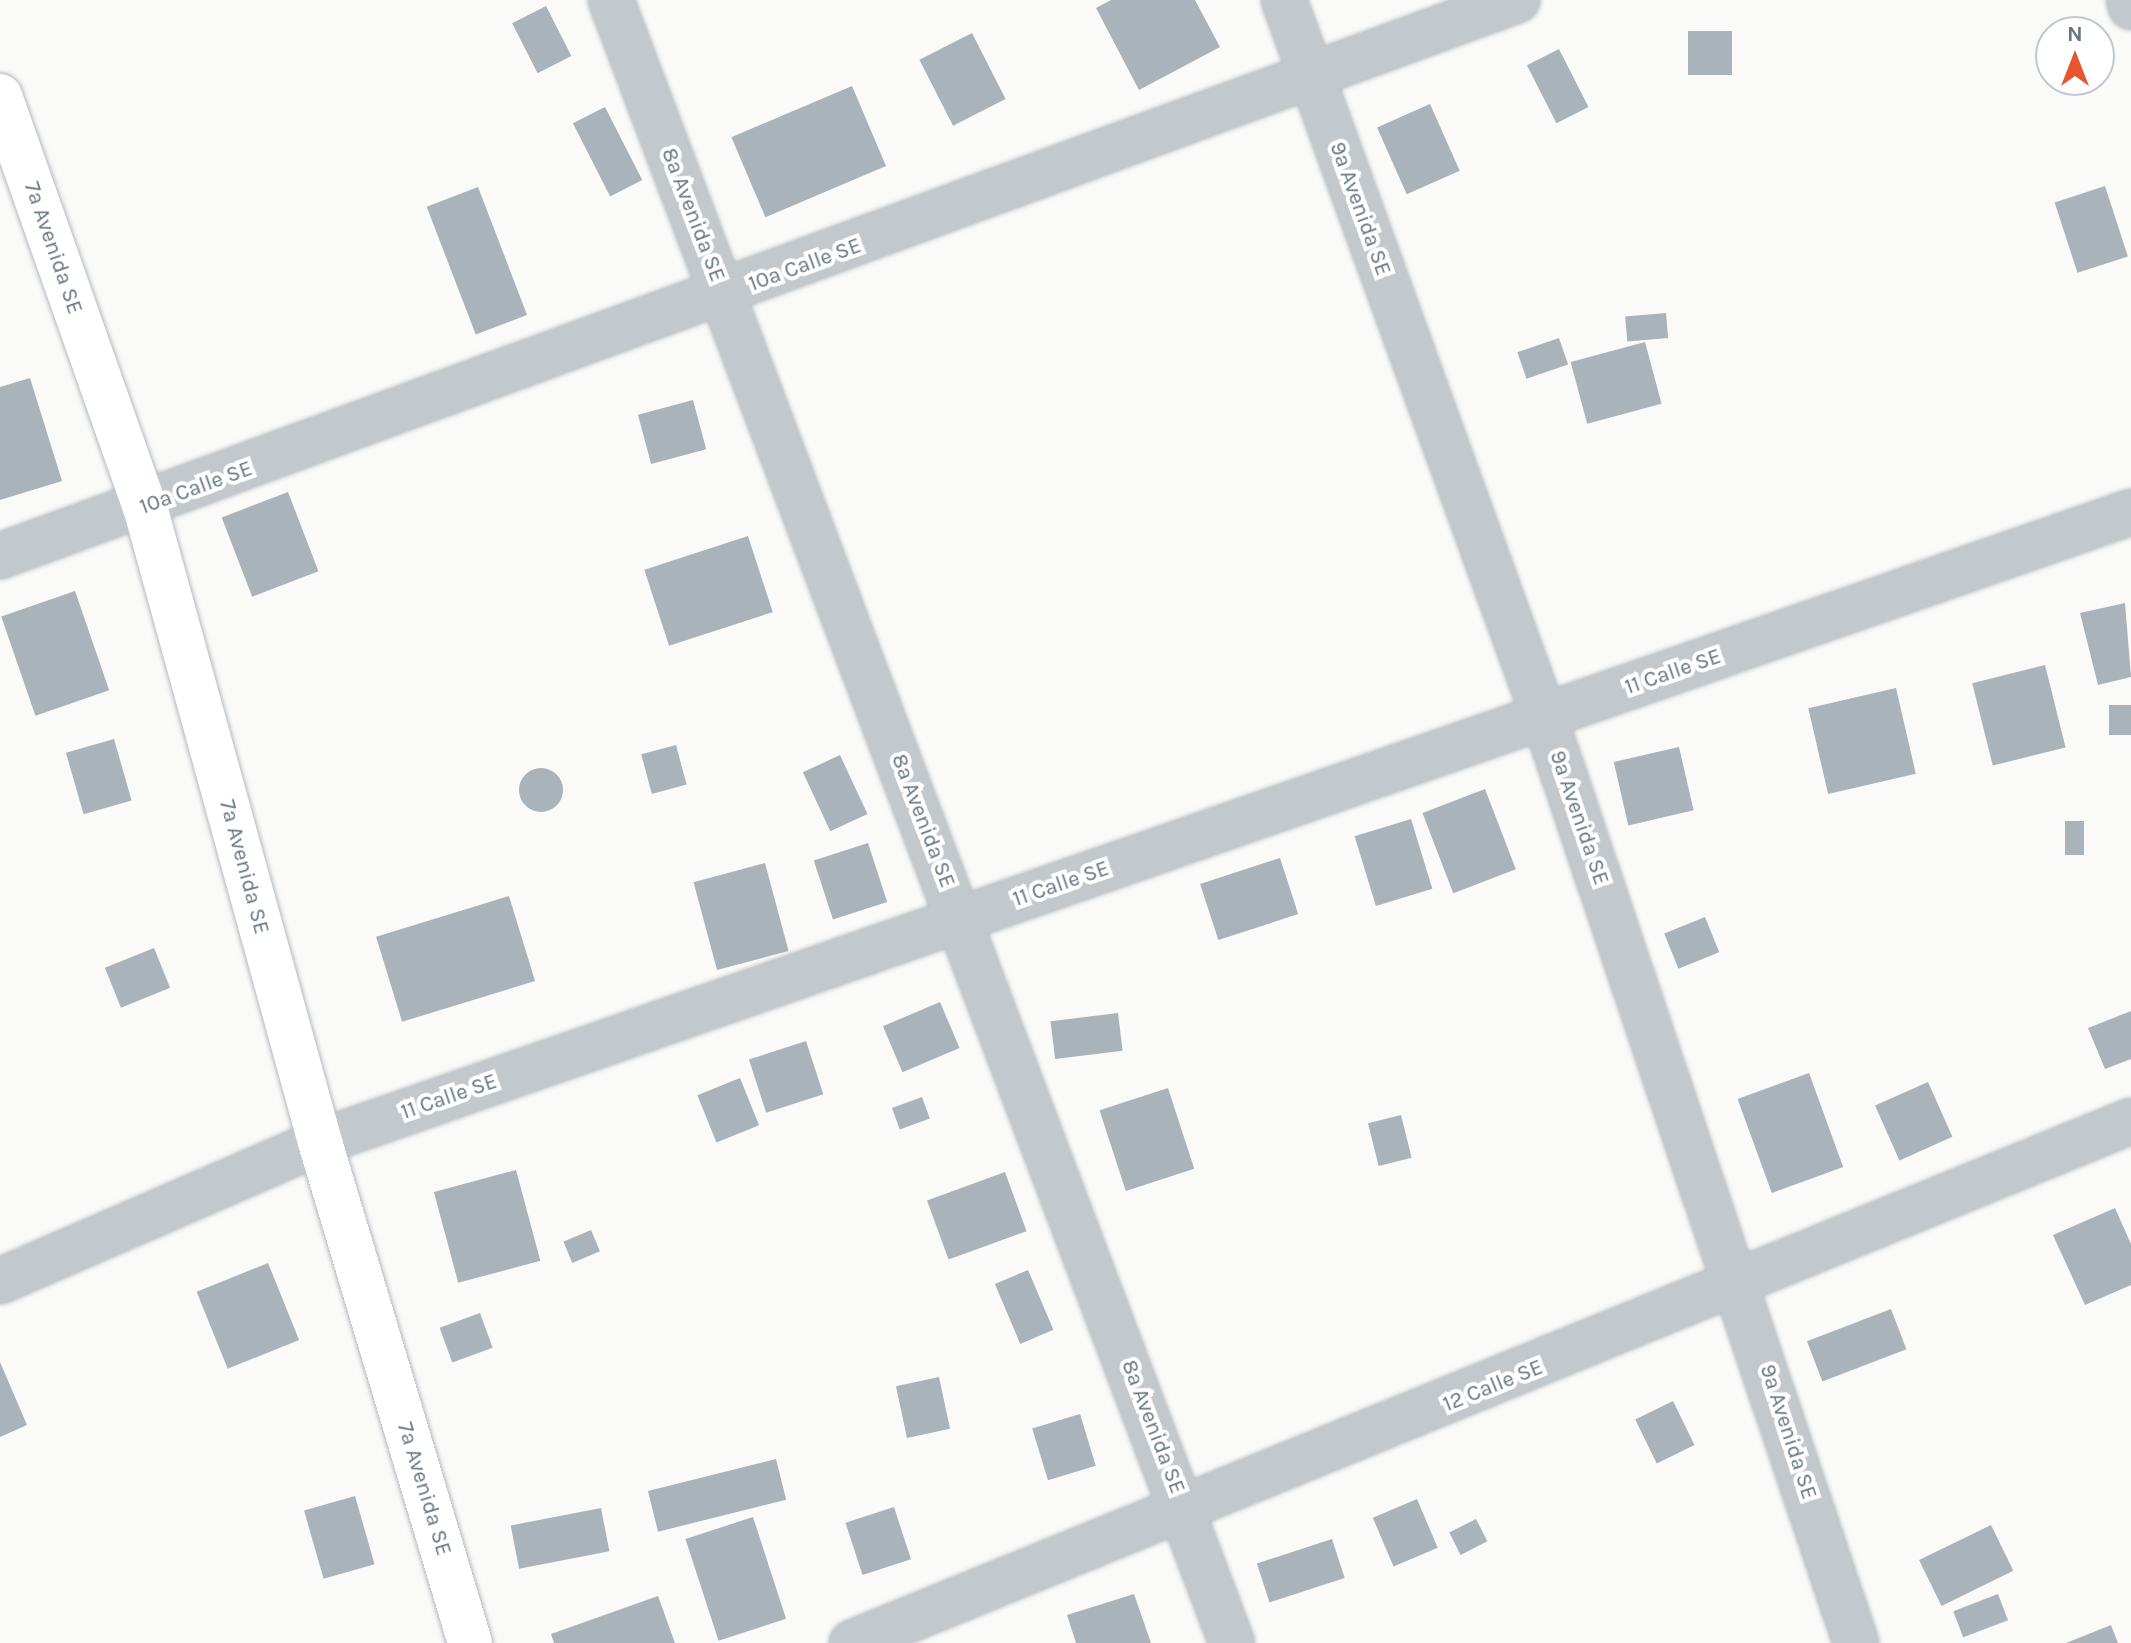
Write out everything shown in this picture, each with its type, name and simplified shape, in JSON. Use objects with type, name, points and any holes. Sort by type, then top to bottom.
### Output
[{"type":"street","name":"8a Avenida SE","points":[[611,0],[1185,1511],[1232,1643]]},
{"type":"street","name":"9a Avenida SE","points":[[1284,0],[1544,716],[1740,1286],[1856,1643]]},
{"type":"street","name":"10a Calle SE","points":[[0,556],[145,507],[723,296],[1517,0]]},
{"type":"street","points":[[2129,0],[2131,7]]},
{"type":"street","name":"7a Avenida SE","points":[[0,96],[145,507],[320,1142],[470,1643]]},
{"type":"street","name":"11 Calle SE","points":[[0,1281],[320,1142],[2131,512]]},
{"type":"street","name":"12 Calle SE","points":[[852,1643],[1740,1286],[2131,1121]]},
{"type":"building","points":[[1111,0],[1195,0],[1220,47],[1139,90],[1096,8]]},
{"type":"building","points":[[546,6],[571,56],[538,73],[512,23]]},
{"type":"building","points":[[1688,31],[1732,31],[1732,75],[1688,75]]},
{"type":"building","points":[[972,33],[1006,99],[953,126],[919,60]]},
{"type":"building","points":[[1559,49],[1589,107],[1556,123],[1527,65]]},
{"type":"building","points":[[852,86],[886,166],[765,217],[731,137]]},
{"type":"building","points":[[1430,104],[1460,171],[1407,194],[1377,128]]},
{"type":"building","points":[[605,107],[642,180],[610,196],[573,123]]},
{"type":"building","points":[[2105,186],[2128,256],[2077,273],[2055,202]]},
{"type":"building","points":[[478,187],[527,315],[476,335],[427,207]]},
{"type":"building","points":[[1666,313],[1668,338],[1627,341],[1625,317]]},
{"type":"building","points":[[1559,338],[1568,364],[1527,379],[1517,352]]},
{"type":"building","points":[[1645,342],[1662,404],[1587,424],[1571,362]]},
{"type":"building","points":[[30,378],[62,481],[0,500],[0,387]]},
{"type":"building","points":[[693,400],[706,449],[651,464],[638,415]]},
{"type":"building","points":[[288,492],[318,571],[252,597],[222,517]]},
{"type":"building","points":[[748,536],[773,612],[669,646],[644,570]]},
{"type":"building","points":[[75,591],[109,690],[35,716],[1,616]]},
{"type":"building","points":[[2125,603],[2131,677],[2098,685],[2080,613]]},
{"type":"building","points":[[2045,665],[2066,747],[1993,766],[1972,683]]},
{"type":"building","points":[[1896,688],[1916,774],[1828,794],[1808,708]]},
{"type":"building","points":[[2109,705],[2131,705],[2131,735],[2109,735]]},
{"type":"building","points":[[114,739],[132,801],[84,814],[66,753]]},
{"type":"building","points":[[676,745],[687,785],[652,794],[641,754]]},
{"type":"building","points":[[1679,747],[1694,810],[1628,825],[1614,762]]},
{"type":"building","points":[[840,755],[867,814],[830,831],[803,772]]},
{"type":"building","points":[[541,768],[557,774],[563,790],[557,806],[541,812],[525,806],[519,790],[525,774]]},
{"type":"building","points":[[1485,789],[1516,869],[1453,893],[1422,813]]},
{"type":"building","points":[[1411,819],[1432,889],[1376,906],[1355,836]]},
{"type":"building","points":[[2065,821],[2084,821],[2084,855],[2065,855]]},
{"type":"building","points":[[868,843],[887,902],[833,920],[814,861]]},
{"type":"building","points":[[1280,858],[1298,914],[1218,940],[1200,884]]},
{"type":"building","points":[[765,863],[789,951],[717,970],[694,882]]},
{"type":"building","points":[[509,896],[535,981],[402,1022],[376,937]]},
{"type":"building","points":[[1705,917],[1719,952],[1678,969],[1664,933]]},
{"type":"building","points":[[154,948],[170,988],[121,1008],[105,968]]},
{"type":"building","points":[[940,1002],[960,1048],[902,1072],[883,1026]]},
{"type":"building","points":[[2131,1011],[2131,1059],[2105,1069],[2088,1028]]},
{"type":"building","points":[[1118,1013],[1123,1051],[1055,1059],[1051,1021]]},
{"type":"building","points":[[806,1041],[823,1094],[766,1113],[749,1060]]},
{"type":"building","points":[[1809,1073],[1843,1167],[1772,1193],[1738,1099]]},
{"type":"building","points":[[740,1078],[759,1125],[716,1143],[697,1095]]},
{"type":"building","points":[[1928,1082],[1952,1137],[1899,1160],[1875,1106]]},
{"type":"building","points":[[1168,1088],[1194,1169],[1126,1191],[1100,1110]]},
{"type":"building","points":[[922,1097],[930,1119],[900,1130],[892,1108]]},
{"type":"building","points":[[1401,1115],[1412,1158],[1379,1166],[1368,1123]]},
{"type":"building","points":[[516,1170],[540,1261],[458,1283],[434,1192]]},
{"type":"building","points":[[1005,1172],[1027,1231],[949,1260],[927,1200]]},
{"type":"building","points":[[2115,1208],[2131,1244],[2131,1285],[2085,1305],[2053,1235]]},
{"type":"building","points":[[591,1230],[600,1251],[572,1263],[563,1242]]},
{"type":"building","points":[[268,1263],[299,1340],[228,1369],[197,1292]]},
{"type":"building","points":[[1028,1270],[1053,1330],[1020,1344],[995,1284]]},
{"type":"building","points":[[1891,1309],[1906,1349],[1822,1381],[1807,1341]]},
{"type":"building","points":[[480,1313],[493,1348],[452,1362],[440,1328]]},
{"type":"building","points":[[0,1362],[27,1425],[0,1437]]},
{"type":"building","points":[[939,1377],[950,1429],[907,1438],[896,1386]]},
{"type":"building","points":[[1673,1401],[1694,1445],[1657,1463],[1635,1419]]},
{"type":"building","points":[[1080,1414],[1096,1466],[1048,1480],[1032,1429]]},
{"type":"building","points":[[776,1459],[786,1500],[658,1532],[648,1491]]},
{"type":"building","points":[[355,1496],[375,1564],[324,1579],[304,1511]]},
{"type":"building","points":[[1417,1499],[1438,1548],[1394,1567],[1373,1518]]},
{"type":"building","points":[[894,1507],[911,1559],[862,1575],[845,1523]]},
{"type":"building","points":[[601,1508],[609,1551],[519,1569],[511,1526]]},
{"type":"building","points":[[753,1517],[786,1619],[719,1641],[685,1539]]},
{"type":"building","points":[[1476,1519],[1487,1541],[1461,1555],[1449,1533]]},
{"type":"building","points":[[1991,1525],[2013,1571],[1941,1606],[1919,1560]]},
{"type":"building","points":[[1332,1539],[1345,1578],[1270,1602],[1257,1563]]},
{"type":"building","points":[[1134,1594],[1151,1643],[1076,1643],[1067,1615]]},
{"type":"building","points":[[1998,1594],[2008,1620],[1963,1637],[1953,1611]]},
{"type":"building","points":[[658,1596],[675,1643],[554,1643],[551,1634]]},
{"type":"building","points":[[2111,1625],[2118,1643],[2066,1643]]}]
